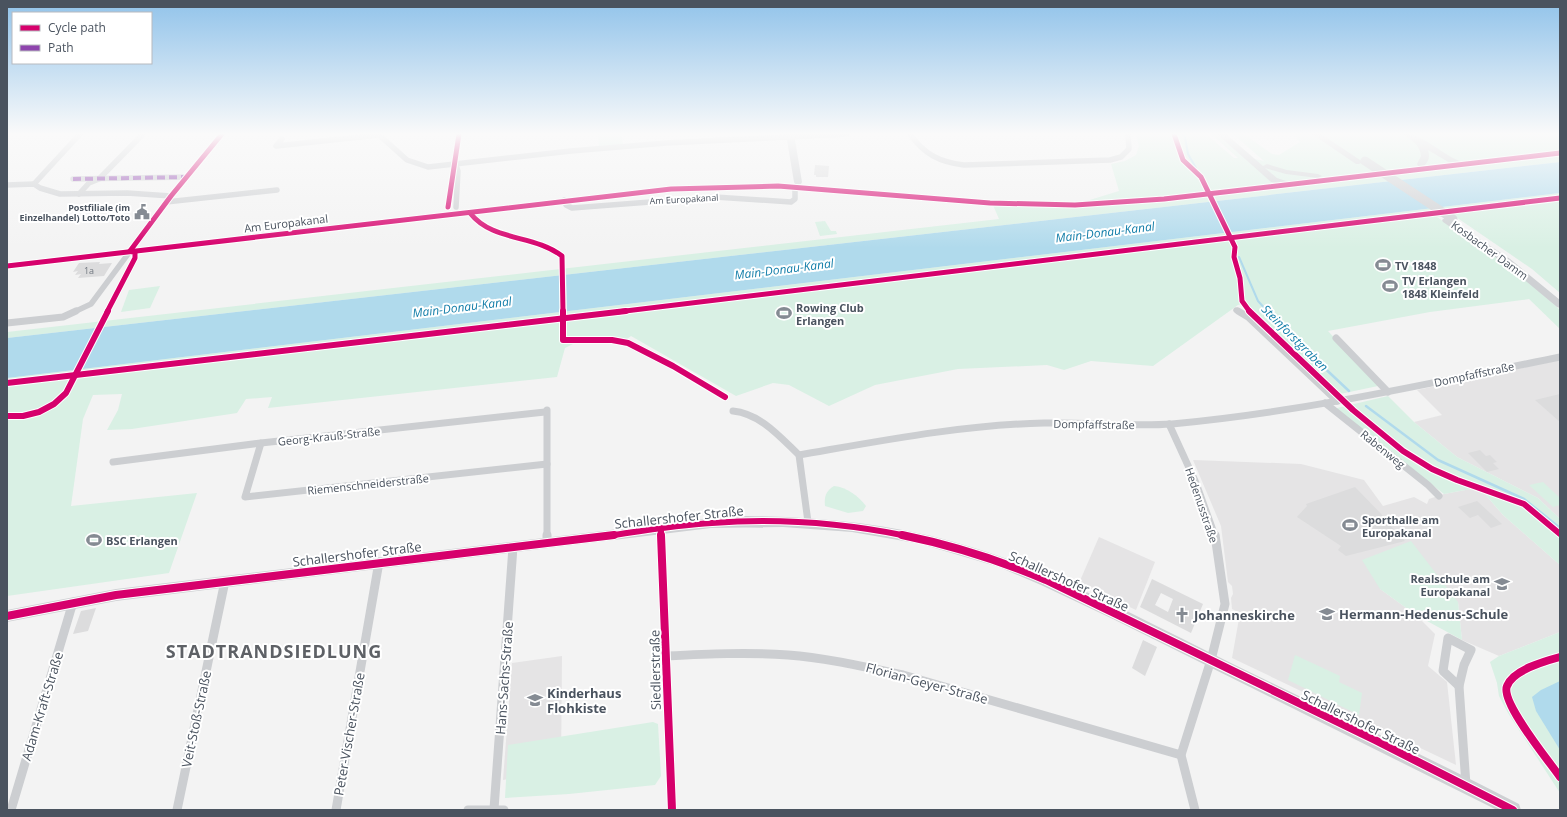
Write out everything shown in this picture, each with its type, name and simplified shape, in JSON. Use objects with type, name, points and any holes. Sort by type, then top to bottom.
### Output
[{"type":"main road","points":[[792,172],[794,184]]},
{"type":"main road","points":[[1269,172],[1281,182]]},
{"type":"main road","points":[[1272,172],[1281,182]]},
{"type":"main road","points":[[1287,172],[1318,176]]},
{"type":"main road","name":"Am Europakanal","points":[[132,248],[665,184],[727,181],[794,184],[990,203],[1075,205],[1164,199],[1351,172]]},
{"type":"main road","name":"Am Europakanal","points":[[1281,182],[1372,172]]},
{"type":"main road","name":"Kosbacher Damm","points":[[1378,172],[1513,259],[1560,297]]},
{"type":"main road","name":"Am Europakanal","points":[[452,209],[683,188],[794,184]]},
{"type":"main road","name":"Kosbacher Damm","points":[[1450,219],[1507,261],[1560,305]]},
{"type":"main road","points":[[7,260],[132,248]]},
{"type":"main road","points":[[7,266],[132,248]]},
{"type":"main road","name":"Schallershofer Straße","points":[[7,616],[73,602],[116,595],[661,529],[740,521],[808,522],[864,527],[896,532],[990,558],[1055,584],[1466,785],[1513,810]]},
{"type":"street","points":[[34,184],[45,172]]},
{"type":"street","points":[[79,194],[89,183],[99,179],[106,172]]},
{"type":"street","points":[[7,323],[63,317],[87,307],[98,295],[166,202],[191,172]]},
{"type":"street","points":[[452,209],[453,172]]},
{"type":"street","points":[[72,179],[146,176],[187,177]]},
{"type":"street","points":[[7,185],[34,184],[40,188],[60,194],[127,193],[171,196]]},
{"type":"street","name":"Am Europakanal","points":[[564,200],[566,205],[572,208],[715,197],[790,202],[795,199],[794,184]]},
{"type":"street","points":[[166,202],[277,190]]},
{"type":"street","points":[[1236,310],[1248,317],[1337,401]]},
{"type":"street","points":[[1336,338],[1388,392]]},
{"type":"street","name":"Dompfaffstraße","points":[[799,454],[932,432],[1043,423],[1169,424],[1252,415],[1388,392],[1560,357]]},
{"type":"street","name":"Rabenweg","points":[[1325,403],[1428,485],[1439,496]]},
{"type":"street","name":"Georg-Krauß-Straße","points":[[113,462],[261,443],[546,410],[548,417],[547,543]]},
{"type":"street","points":[[733,411],[741,411],[752,415],[799,454],[808,522]]},
{"type":"street","name":"Hedenusstraße","points":[[1169,424],[1196,483],[1215,536],[1225,604],[1211,660],[1181,755]]},
{"type":"street","name":"Riemenschneiderstraße","points":[[261,443],[245,497],[547,464]]},
{"type":"street","name":"Siedlerstraße","points":[[661,529],[672,810]]},
{"type":"street","name":"Hans-Sachs-Straße","points":[[499,809],[513,547]]},
{"type":"street","name":"Peter-Vischer-Straße","points":[[336,810],[379,562]]},
{"type":"street","name":"Veit-Stoß-Straße","points":[[177,810],[225,581]]},
{"type":"street","name":"Adam-Kraft-Straße","points":[[11,810],[73,602]]},
{"type":"street","points":[[1459,686],[1443,671],[1448,638],[1471,650],[1464,665],[1459,686],[1466,767],[1466,785]]},
{"type":"street","name":"Florian-Geyer-Straße","points":[[666,656],[740,654],[789,656],[864,666],[903,675],[1181,755]]},
{"type":"street","points":[[1181,755],[1195,810]]},
{"type":"street","points":[[468,810],[499,809]]},
{"type":"shaded area","points":[[1560,360],[1560,519],[1538,498],[1457,457],[1414,422],[1442,415],[1417,390]]},
{"type":"shaded area","name":"Hermann-Hedenus-Schule","points":[[1193,460],[1301,464],[1364,480],[1383,506],[1414,497],[1427,504],[1429,499],[1444,494],[1471,489],[1484,493],[1503,515],[1560,565],[1560,632],[1499,656],[1462,640],[1458,602],[1380,589],[1416,615],[1435,634],[1428,666],[1447,682],[1456,765],[1232,658],[1240,613],[1232,609],[1232,586],[1228,582],[1221,526]]},
{"type":"shaded area","points":[[1099,537],[1155,562],[1136,610],[1079,583]]},
{"type":"shaded area","name":"Kinderhaus Flohkiste","points":[[562,656],[561,769],[503,780],[512,663]]},
{"type":"green space","points":[[1113,172],[1471,172],[7,338],[7,332],[999,219],[993,205],[1067,207],[1119,191]]},
{"type":"green space","points":[[1560,193],[1560,293],[1532,269],[1456,217],[1437,217],[1514,270],[1557,307],[1560,310],[1560,329],[1529,299],[1430,312],[1328,331],[1378,386],[1340,394],[1245,303],[1238,305],[1153,366],[1091,361],[1064,370],[1047,365],[958,369],[875,385],[829,406],[789,385],[773,383],[736,396],[631,336],[620,344],[575,343],[565,348],[557,377],[268,408],[272,397],[246,399],[237,413],[132,429],[107,430],[118,410],[122,394],[93,395],[83,419],[71,506],[197,493],[169,573],[7,596],[7,378]]},
{"type":"green space","points":[[825,221],[831,231],[836,231],[837,234],[820,236],[815,222]]},
{"type":"green space","points":[[160,286],[150,308],[121,312],[129,290]]},
{"type":"green space","points":[[1388,396],[1414,422],[1457,457],[1538,498],[1560,519],[1560,565],[1503,515],[1484,493],[1471,489],[1444,494],[1333,409]]},
{"type":"green space","points":[[1543,482],[1560,498],[1560,505],[1553,507],[1529,485]]},
{"type":"green space","points":[[834,486],[848,490],[856,496],[866,506],[863,511],[848,513],[825,506],[826,494]]},
{"type":"green space","points":[[1411,541],[1458,602],[1462,640],[1416,615],[1380,589],[1362,560]]},
{"type":"green space","points":[[1560,632],[1560,793],[1508,713],[1499,696],[1497,683],[1490,662],[1499,656]]},
{"type":"green space","points":[[1295,655],[1340,676],[1339,682],[1362,693],[1359,715],[1288,680]]},
{"type":"green space","points":[[653,722],[658,724],[661,776],[655,785],[569,794],[505,798],[508,745]]},
{"type":"water","name":"Main-Donau-Kanal","points":[[1471,172],[1560,172],[1560,193],[7,378],[7,338]]},
{"type":"water","points":[[1560,681],[1560,750],[1536,711],[1532,697],[1541,690]]},
{"type":"pier","points":[[566,272],[567,314],[560,315],[559,273]]},
{"type":"pier","points":[[104,325],[80,372],[72,373],[97,326]]},
{"type":"building","points":[[814,172],[828,172],[828,177],[816,177],[816,175],[814,175]]},
{"type":"building","points":[[100,262],[99,264],[112,263],[104,276],[78,278],[81,274],[75,275],[78,271],[73,272],[79,263]]},
{"type":"building","points":[[1560,394],[1560,422],[1535,400]]},
{"type":"building","points":[[1480,450],[1486,456],[1490,455],[1497,462],[1493,463],[1499,469],[1487,472],[1468,453]]},
{"type":"building","name":"Sporthalle am Europakanal","points":[[1355,487],[1405,541],[1346,556],[1338,550],[1341,546],[1297,517],[1307,506],[1306,504]]},
{"type":"building","points":[[1477,501],[1502,524],[1491,528],[1478,515],[1470,518],[1458,507]]},
{"type":"building","points":[[1152,579],[1203,604],[1191,633],[1140,607]],"holes":[[[1161,593],[1173,599],[1168,612],[1155,605]]]},
{"type":"building","points":[[96,608],[88,631],[73,634],[81,611]]},
{"type":"building","points":[[1143,640],[1157,647],[1145,676],[1132,668]]},
{"type":"waterway","name":"Steinforstgraben","points":[[1239,257],[1258,301],[1268,312]]},
{"type":"waterway","name":"Steinforstgraben","points":[[1267,311],[1283,329],[1349,391]]},
{"type":"waterway","name":"Steinforstgraben","points":[[1366,406],[1438,460],[1524,499],[1560,528]]},
{"type":"marked path","points":[[73,179],[187,177]]},
{"type":"cycle path","points":[[130,251],[191,172]]},
{"type":"cycle path","points":[[448,207],[453,172]]},
{"type":"cycle path","points":[[1196,172],[1201,177],[1235,247],[1234,261],[1240,278],[1242,301],[1245,307],[1353,410],[1403,451],[1432,469],[1457,480],[1524,504],[1560,534]]},
{"type":"cycle path","points":[[7,266],[564,200],[671,189],[778,186],[990,203],[1075,205],[1164,199],[1395,172]]},
{"type":"cycle path","points":[[7,383],[764,295],[1560,198]]},
{"type":"cycle path","points":[[470,213],[478,222],[488,229],[543,245],[562,256],[563,340],[612,340],[628,343],[673,366],[725,397]]},
{"type":"cycle path","points":[[7,416],[15,417],[31,415],[47,409],[66,393],[135,258],[135,253],[130,251]]},
{"type":"cycle path","points":[[7,616],[116,595],[711,523],[783,522],[818,523],[852,527],[887,532],[955,547],[1032,574],[1375,740],[1513,810]]},
{"type":"cycle path","points":[[661,529],[672,810]]},
{"type":"cycle path","points":[[1560,657],[1523,671],[1510,680],[1506,689],[1508,700],[1515,714],[1560,777]]},
{"type":"place","name":"Postfiliale (im Einzelhandel) Lotto/Toto","points":[[142,212]]},
{"type":"place","name":"TV 1848","points":[[1383,265]]},
{"type":"place","name":"TV Erlangen 1848 Kleinfeld","points":[[1390,286]]},
{"type":"place","name":"Rowing Club Erlangen","points":[[784,313]]},
{"type":"place","name":"Sporthalle am Europakanal","points":[[1350,525]]},
{"type":"place","name":"BSC Erlangen","points":[[94,540]]},
{"type":"place","name":"Realschule am Europakanal","points":[[1502,584]]},
{"type":"place","name":"Hermann-Hedenus-Schule","points":[[1327,614]]},
{"type":"place","name":"Johanneskirche","points":[[1182,615]]},
{"type":"place","name":"Kinderhaus Flohkiste","points":[[535,700]]},
{"type":"district","name":"STADTRANDSIEDLUNG","points":[[274,651]]}]
